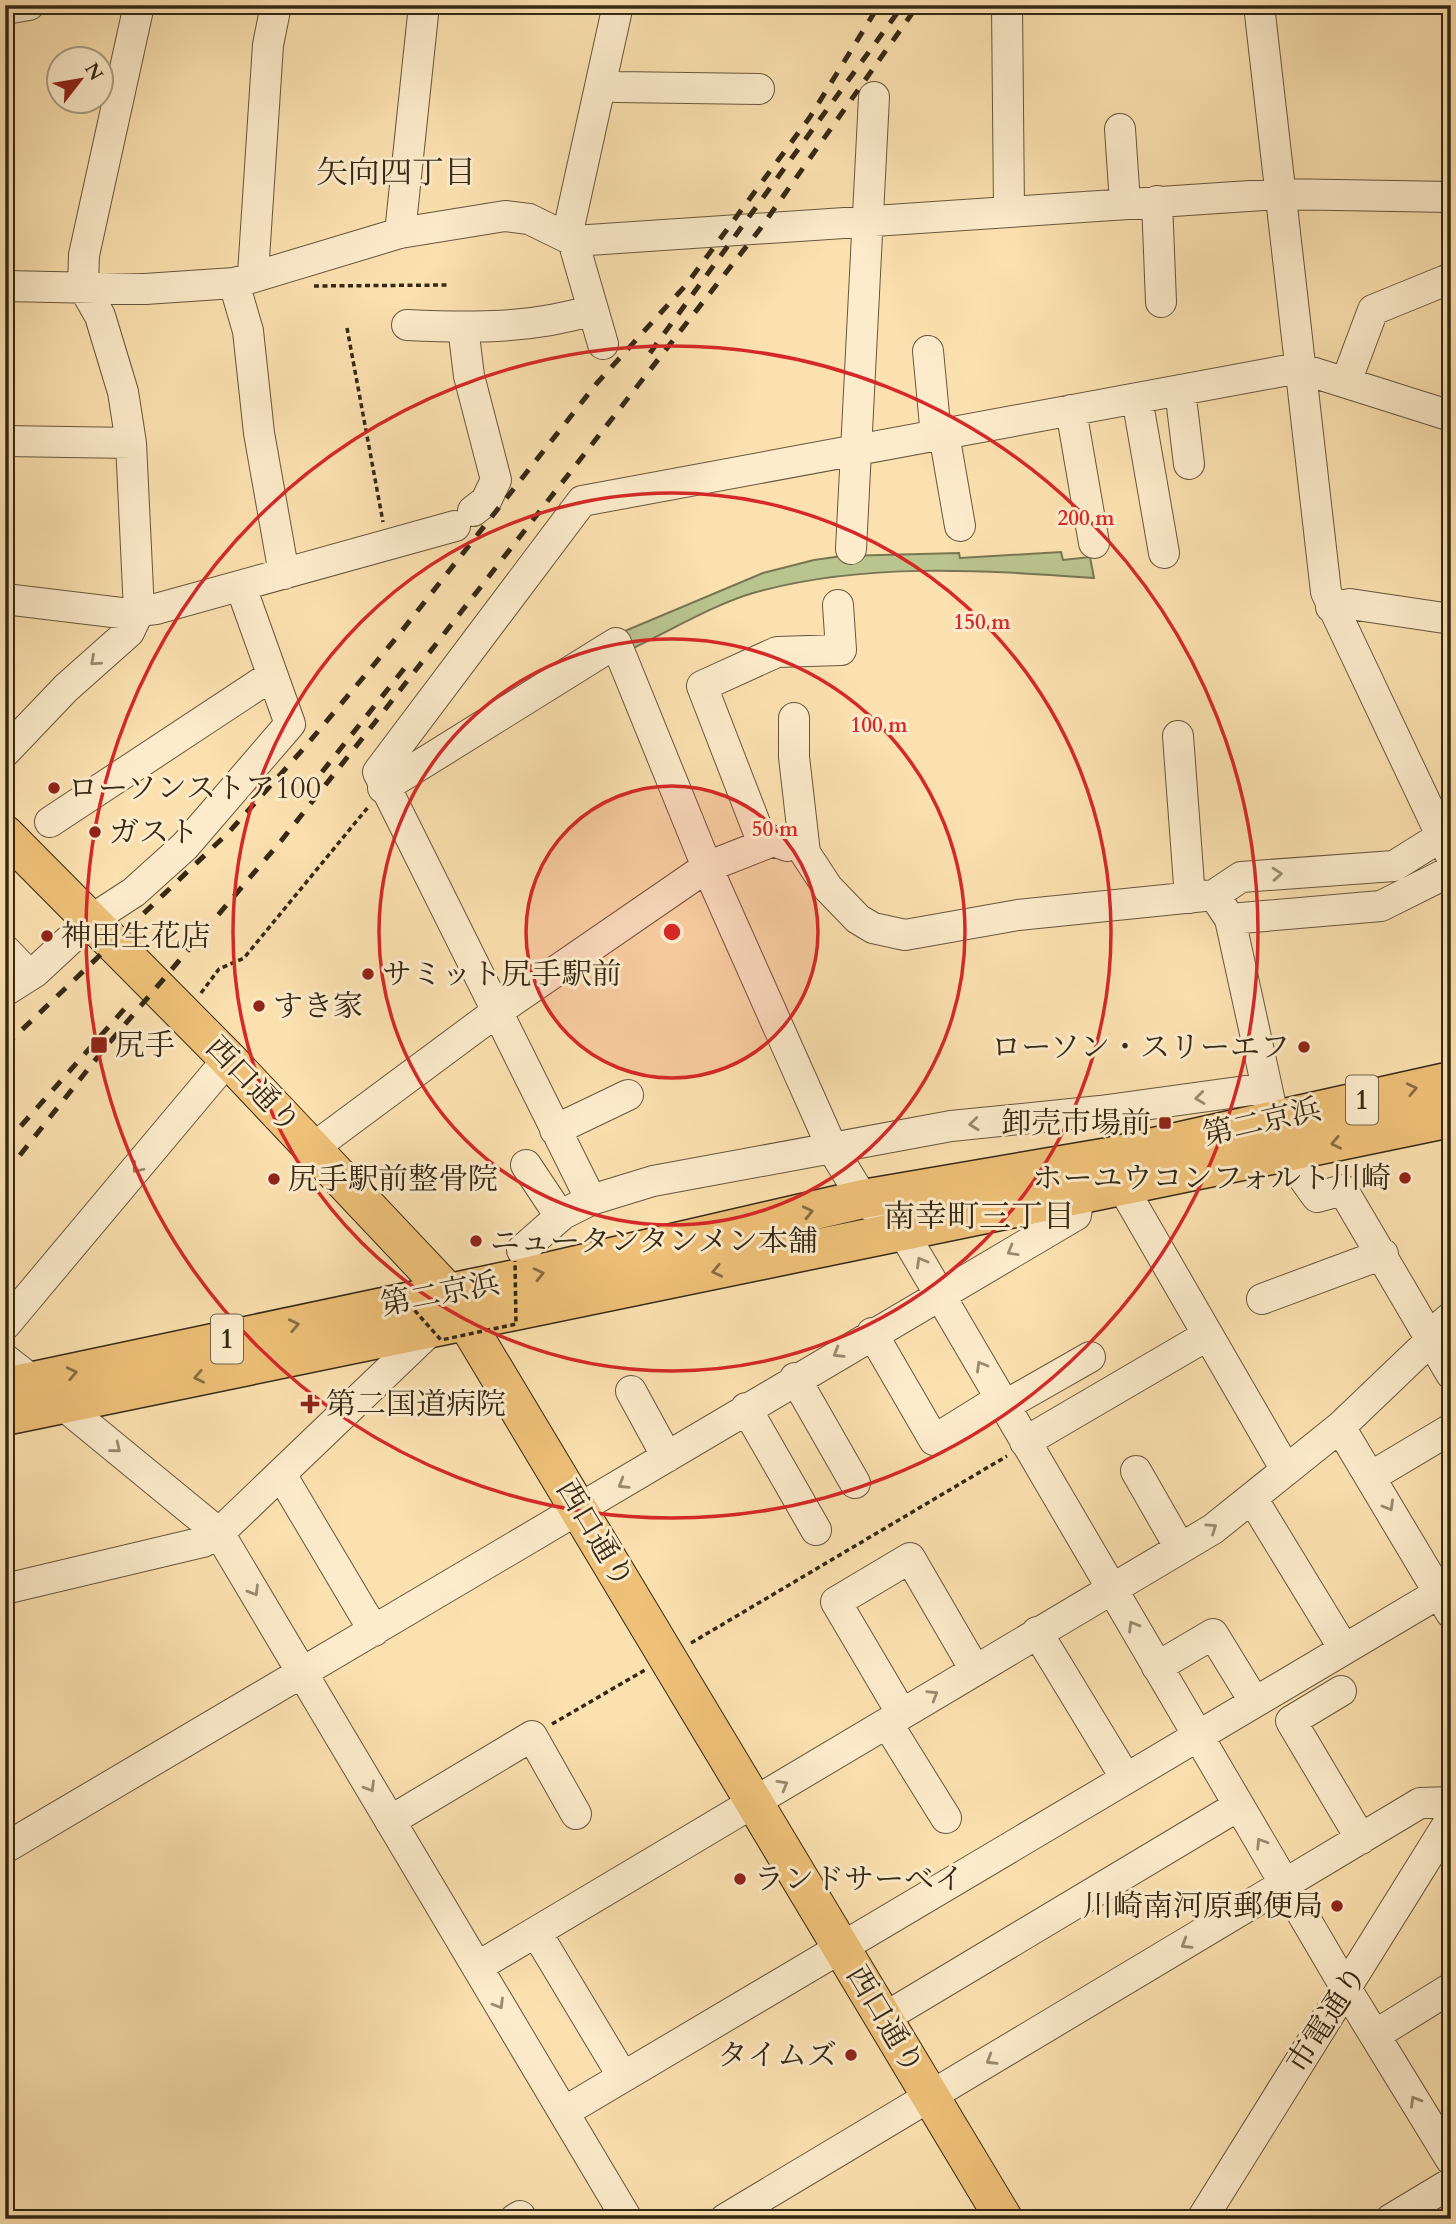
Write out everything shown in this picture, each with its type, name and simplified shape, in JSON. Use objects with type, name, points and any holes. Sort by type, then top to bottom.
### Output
[{"type":"highway","name":"第二京浜","points":[[15,1376],[538,1274],[863,1199],[1109,1157],[1451,1081]]},
{"type":"highway","name":"第二京浜","points":[[5,1416],[1123,1188],[1275,1120],[1451,1118]]},
{"type":"main road","name":"西口通り","points":[[5,834],[222,1053],[448,1292],[451,1325],[580,1509],[1004,2219]]},
{"type":"street","points":[[5,9],[29,5]]},
{"type":"street","points":[[5,752],[66,688],[129,632],[139,611],[131,443],[123,392],[100,316],[83,286],[84,255],[139,5]]},
{"type":"street","points":[[276,5],[268,45],[243,279],[259,433],[284,574]]},
{"type":"street","points":[[400,233],[424,5]]},
{"type":"street","points":[[603,345],[569,227],[603,84],[618,5]]},
{"type":"street","points":[[1007,5],[1009,211]]},
{"type":"street","points":[[1211,904],[1241,877],[1394,866],[1446,846],[1372,683],[1331,607],[1326,592],[1259,5]]},
{"type":"street","points":[[603,84],[617,88],[759,89]]},
{"type":"street","points":[[850,549],[873,97]]},
{"type":"street","points":[[1120,129],[1125,203]]},
{"type":"street","points":[[5,286],[145,289],[243,279],[400,233],[505,216],[529,219],[574,241],[1279,194],[1451,197]]},
{"type":"street","points":[[1157,201],[1161,302]]},
{"type":"street","points":[[1346,382],[1373,310],[1444,281],[1451,286]]},
{"type":"street","points":[[407,325],[463,327],[553,322],[592,310]]},
{"type":"street","points":[[5,599],[121,613],[139,611],[241,587],[387,545],[464,519],[486,501],[496,480],[469,376],[463,327]]},
{"type":"street","points":[[928,351],[940,435],[960,526]]},
{"type":"street","points":[[591,1200],[383,788],[378,772],[582,501],[1299,368],[1451,416]]},
{"type":"street","points":[[1180,390],[1189,464]]},
{"type":"street","points":[[1137,398],[1164,553]]},
{"type":"street","points":[[1071,410],[1094,543]]},
{"type":"street","points":[[5,441],[131,443]]},
{"type":"street","points":[[5,950],[17,983],[91,920],[134,892],[185,846],[290,724],[241,587]]},
{"type":"street","points":[[1331,607],[1350,604],[1451,619]]},
{"type":"street","points":[[805,853],[760,836],[702,686],[776,652],[841,650],[838,605]]},
{"type":"street","points":[[383,788],[616,643],[707,867],[833,1150],[863,1199],[904,1232],[1238,1806],[1287,1883],[1347,1990],[1451,2160]]},
{"type":"street","points":[[50,822],[271,676]]},
{"type":"street","points":[[794,718],[794,757],[805,853],[842,905],[873,928],[890,933],[905,935],[1017,915],[1211,904],[1381,906],[1451,870]]},
{"type":"street","points":[[1178,736],[1211,904],[1275,1120],[1317,1197],[1343,1190],[1383,1254],[1437,1331],[1451,1374]]},
{"type":"street","points":[[313,1148],[495,1013],[707,867],[773,841]]},
{"type":"street","points":[[1371,868],[1385,875],[1392,884],[1394,894],[1389,903]]},
{"type":"street","points":[[5,1325],[173,1124],[161,1113],[222,1053]]},
{"type":"street","points":[[555,1130],[628,1095]]},
{"type":"street","points":[[518,1255],[561,1216],[591,1200],[653,1181],[833,1150],[951,1126],[1100,1111],[1275,1120]]},
{"type":"street","points":[[526,1165],[561,1216]]},
{"type":"street","points":[[1123,1188],[1286,1470]]},
{"type":"street","points":[[5,1848],[580,1509],[872,1332],[1076,1214],[1079,1196]]},
{"type":"street","points":[[1262,1300],[1383,1254]]},
{"type":"street","points":[[5,1589],[203,1542],[219,1533],[451,1325]]},
{"type":"street","points":[[477,1967],[1213,1529],[1340,1427],[1437,1331]]},
{"type":"street","points":[[872,1332],[934,1440],[1090,1357]]},
{"type":"street","points":[[1026,1443],[1208,1335]]},
{"type":"street","points":[[796,1378],[855,1483]]},
{"type":"street","points":[[631,1391],[667,1457]]},
{"type":"street","points":[[63,1405],[219,1533],[627,2219]]},
{"type":"street","points":[[746,1408],[816,1530]]},
{"type":"street","points":[[564,2112],[1196,1734],[1344,1648],[1447,1597],[1340,1427]]},
{"type":"street","points":[[1372,1476],[1451,1429]]},
{"type":"street","points":[[1136,1471],[1180,1548]]},
{"type":"street","points":[[282,1476],[374,1631]]},
{"type":"street","points":[[1252,1498],[1344,1648]]},
{"type":"street","points":[[946,1818],[836,1602],[910,1558],[975,1670]]},
{"type":"street","points":[[1037,1632],[1125,1777]]},
{"type":"street","points":[[1157,1667],[1213,1634],[1254,1701]]},
{"type":"street","points":[[1341,1691],[1291,1721],[1361,1839]]},
{"type":"street","points":[[390,1821],[532,1736],[576,1814]]},
{"type":"street","points":[[725,2219],[1420,1803],[1451,1802]]},
{"type":"street","points":[[884,2018],[1238,1806]]},
{"type":"street","name":"市電通り","points":[[1202,2219],[1451,1819]]},
{"type":"street","points":[[536,1932],[623,2077]]},
{"type":"street","points":[[1375,2035],[1451,1988]]},
{"type":"street","points":[[1391,2219],[1451,2183]]},
{"type":"street","points":[[515,2219],[520,2216],[522,2219]]},
{"type":"path","points":[[312,286],[448,285]]},
{"type":"path","points":[[347,328],[387,545]]},
{"type":"path","points":[[205,1003],[201,992],[219,969],[244,958],[383,788]]},
{"type":"path","points":[[392,1284],[441,1340],[516,1324],[518,1255]]},
{"type":"path","points":[[532,1736],[1026,1443]]},
{"type":"green space","points":[[1061,552],[1063,560],[1090,557],[1094,578],[966,571],[837,576],[794,583],[738,598],[631,649],[613,636],[763,573],[814,560],[842,556],[959,553],[960,558]]},
{"type":"railway","points":[[5,1046],[229,832],[305,747],[397,637],[597,383],[686,285],[810,117],[879,5]]},
{"type":"railway","points":[[650,353],[903,5]]},
{"type":"railway","points":[[5,1174],[104,1049],[281,841],[376,721],[760,229],[918,5]]},
{"type":"railway","points":[[322,772],[407,665]]},
{"type":"railway","points":[[5,1144],[127,1006]]},
{"type":"place","name":"ローソンストア100","points":[[54,788]]},
{"type":"place","name":"ガスト","points":[[95,832]]},
{"type":"place","name":"神田生花店","points":[[47,936]]},
{"type":"place","name":"サミット尻手駅前","points":[[368,974]]},
{"type":"place","name":"すき家","points":[[259,1006]]},
{"type":"place","name":"尻手","points":[[99,1045]]},
{"type":"place","name":"ローソン・スリーエフ","points":[[1304,1047]]},
{"type":"place","name":"卸売市場前","points":[[1165,1123]]},
{"type":"place","name":"ホーユウコンフォルト川崎","points":[[1405,1178]]},
{"type":"place","name":"尻手駅前整骨院","points":[[274,1179]]},
{"type":"place","name":"ニュータンタンメン本舗","points":[[476,1241]]},
{"type":"place","name":"第二国道病院","points":[[310,1404]]},
{"type":"place","name":"ランドサーベイ","points":[[740,1879]]},
{"type":"place","name":"川崎南河原郵便局","points":[[1337,1906]]},
{"type":"place","name":"タイムズ","points":[[851,2055]]},
{"type":"district","name":"矢向四丁目","points":[[396,173]]},
{"type":"district","name":"南幸町三丁目","points":[[979,1217]]}]
